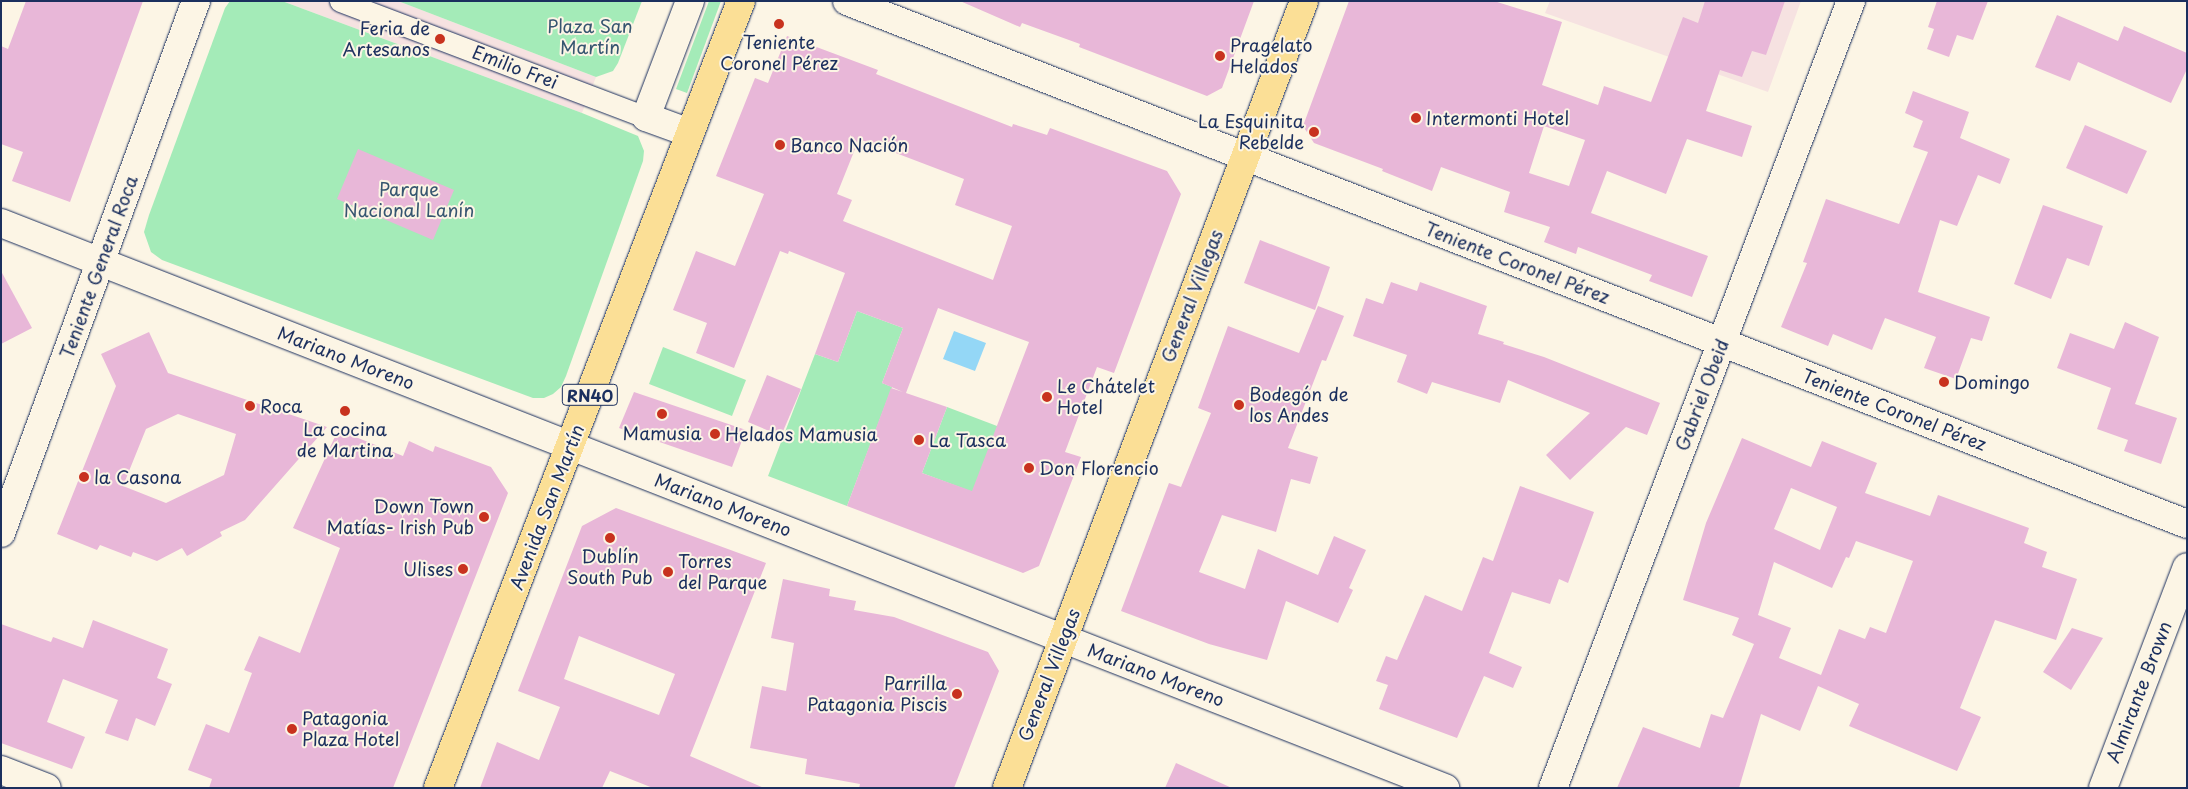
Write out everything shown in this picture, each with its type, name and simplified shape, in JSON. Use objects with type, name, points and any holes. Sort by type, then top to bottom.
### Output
[{"type":"main road","name":"Avenida San Martín","points":[[438,788],[741,1]]},
{"type":"main road","name":"General Villegas","points":[[1007,788],[1304,1]]},
{"type":"street","name":"Teniente General Roca","points":[[1,533],[196,1]]},
{"type":"street","name":"Emilio Frei","points":[[340,1],[690,133]]},
{"type":"street","points":[[646,117],[690,1]]},
{"type":"street","name":"Teniente Coronel Pérez","points":[[847,1],[2187,524]]},
{"type":"street","name":"Gabriel Obeid","points":[[1553,788],[1851,1]]},
{"type":"street","name":"Mariano Moreno","points":[[1,223],[1445,788]]},
{"type":"street","name":"Almirante Brown","points":[[2103,788],[2187,568]]},
{"type":"street","points":[[1,770],[47,788]]},
{"type":"shaded area","name":"Feria de Artesanos","points":[[282,1],[398,1],[596,77],[582,113]]},
{"type":"shaded area","points":[[1550,1],[1801,1],[1768,92],[1545,13]]},
{"type":"green space","name":"Parque Nacional Lanín","points":[[230,1],[282,1],[582,113],[638,136],[644,151],[643,161],[566,376],[561,387],[553,394],[544,398],[533,398],[162,260],[151,252],[144,232],[149,215],[225,8]]},
{"type":"green space","name":"Plaza San Martín","points":[[398,1],[642,1],[618,63],[613,71],[596,77]]},
{"type":"green space","points":[[709,1],[721,1],[687,93],[676,89]]},
{"type":"green space","points":[[857,311],[903,328],[882,383],[892,387],[847,506],[768,476],[815,354],[838,362]]},
{"type":"green space","points":[[663,347],[746,380],[732,416],[649,384]]},
{"type":"green space","points":[[947,407],[997,426],[1055,523],[922,473]]},
{"type":"water","points":[[954,331],[986,343],[975,371],[943,359]]},
{"type":"building","points":[[26,1],[143,1],[70,202],[12,181],[23,152],[1,144],[1,46],[8,49]]},
{"type":"building","points":[[960,1],[1254,1],[1222,88],[1207,96],[1079,47],[1080,44],[1022,23],[1020,27]]},
{"type":"building","points":[[1349,1],[1494,1],[1562,22],[1542,85],[1598,105],[1604,86],[1651,102],[1683,17],[1698,23],[1705,1],[1785,1],[1766,55],[1752,51],[1742,77],[1720,70],[1706,111],[1752,126],[1742,157],[1687,139],[1666,194],[1607,171],[1591,213],[1708,256],[1692,297],[1649,281],[1652,275],[1578,247],[1576,254],[1544,242],[1550,227],[1504,212],[1510,192],[1441,167],[1432,191],[1382,171],[1383,169],[1314,143],[1303,126]],"holes":[[[1544,126],[1585,140],[1569,186],[1529,173]]]},
{"type":"building","points":[[1937,1],[1988,1],[1973,40],[1957,35],[1949,57],[1927,49],[1934,29],[1928,27]]},
{"type":"building","points":[[2057,15],[2118,41],[2124,26],[2187,53],[2187,69],[2171,103],[2078,62],[2070,81],[2035,67]]},
{"type":"building","points":[[787,36],[878,70],[876,74],[1012,127],[1013,124],[1047,135],[1050,128],[1167,171],[1181,194],[1114,373],[1097,367],[1065,452],[1081,457],[1039,566],[1023,573],[847,506],[891,388],[903,392],[882,383],[903,328],[857,311],[838,362],[815,354],[845,273],[789,251],[788,254],[780,251],[734,368],[696,353],[707,323],[673,310],[696,251],[735,266],[764,194],[716,176],[755,78],[768,83]],"holes":[[[859,139],[964,179],[955,205],[1012,226],[993,280],[843,221],[852,200],[837,194]],[[938,308],[1029,342],[972,491],[922,473],[947,407],[906,393]]]},
{"type":"building","points":[[1913,91],[1969,112],[1960,138],[2010,159],[2000,184],[1978,175],[1957,226],[1940,220],[1918,292],[1990,317],[1982,341],[1971,338],[1956,379],[1924,368],[1936,337],[1885,318],[1872,350],[1833,334],[1828,346],[1781,327],[1807,263],[1803,262],[1826,199],[1899,224],[1928,152],[1913,147],[1923,121],[1905,113]]},
{"type":"building","points":[[2085,125],[2147,151],[2127,194],[2066,168]]},
{"type":"building","points":[[358,149],[454,190],[433,240],[337,199]]},
{"type":"building","points":[[2043,205],[2103,226],[2089,266],[2067,258],[2051,299],[2014,284]]},
{"type":"building","points":[[1260,240],[1330,267],[1315,310],[1244,283]]},
{"type":"building","points":[[1,271],[32,328],[1,344]]},
{"type":"building","points":[[1391,282],[1417,291],[1420,282],[1487,306],[1478,334],[1544,357],[1660,403],[1647,435],[1626,427],[1570,480],[1546,455],[1590,413],[1508,380],[1500,403],[1432,382],[1427,394],[1397,382],[1407,355],[1353,336],[1366,298],[1383,304]]},
{"type":"building","points":[[1318,306],[1344,316],[1326,361],[1322,360],[1288,448],[1318,457],[1310,484],[1291,479],[1276,532],[1222,515],[1199,572],[1245,589],[1258,549],[1318,575],[1334,536],[1366,550],[1349,588],[1353,590],[1338,623],[1286,601],[1267,660],[1209,644],[1121,611],[1169,483],[1181,487],[1211,413],[1198,408],[1228,326],[1299,353]]},
{"type":"building","points":[[2125,322],[2159,337],[2135,404],[2177,418],[2161,464],[2124,451],[2128,440],[2097,429],[2111,388],[2057,368],[2070,333],[2114,349]]},
{"type":"building","points":[[149,332],[168,373],[327,427],[245,520],[220,532],[222,536],[187,556],[182,548],[157,561],[133,552],[131,557],[100,545],[97,550],[57,534],[116,386],[101,354]],"holes":[[[178,414],[236,434],[224,475],[166,503],[123,486],[146,429]]]},
{"type":"building","points":[[767,375],[801,389],[781,436],[748,422]]},
{"type":"building","points":[[634,392],[746,430],[732,467],[619,428]]},
{"type":"building","points":[[338,430],[403,456],[409,441],[433,452],[435,446],[491,467],[508,493],[393,788],[209,788],[212,779],[188,770],[206,724],[229,733],[252,673],[244,670],[259,636],[300,653],[340,548],[293,528]]},
{"type":"building","points":[[1742,438],[1811,467],[1822,441],[1877,463],[1865,493],[1930,516],[1938,495],[2029,528],[2024,543],[2047,552],[2042,567],[2077,579],[2056,640],[1995,620],[1960,708],[1981,717],[1957,771],[1849,726],[1859,704],[1818,686],[1800,731],[1761,714],[1739,788],[1617,788],[1643,727],[1700,748],[1711,714],[1723,718],[1754,644],[1732,635],[1739,618],[1683,600],[1706,523]],"holes":[[[1791,488],[1837,507],[1820,550],[1774,529]],[[1856,541],[1913,561],[1886,633],[1870,627],[1865,639],[1839,629],[1821,675],[1779,658],[1791,628],[1758,615],[1774,562],[1832,588],[1846,557],[1849,558]]]},
{"type":"building","points":[[1520,486],[1594,512],[1568,583],[1559,579],[1550,604],[1512,592],[1489,653],[1522,667],[1513,688],[1484,676],[1457,738],[1379,709],[1388,685],[1376,681],[1386,656],[1397,660],[1425,595],[1462,611],[1483,557],[1493,561]]},
{"type":"building","points":[[616,508],[766,563],[690,756],[764,788],[653,788],[610,771],[602,788],[480,788],[497,742],[539,760],[560,707],[518,691],[582,526]],"holes":[[[579,636],[675,674],[659,715],[564,679]]]},
{"type":"building","points":[[783,579],[830,589],[829,596],[856,601],[854,610],[894,617],[988,652],[999,671],[954,788],[859,788],[860,784],[805,774],[807,759],[750,748],[762,686],[786,691],[794,643],[771,638]]},
{"type":"building","points":[[93,620],[168,649],[157,678],[172,684],[155,726],[136,718],[128,741],[105,733],[118,700],[63,679],[47,722],[85,737],[72,769],[1,743],[1,624],[51,642],[53,637],[83,648]]},
{"type":"building","points":[[2072,628],[2103,638],[2071,690],[2043,672]]},
{"type":"building","points":[[1176,763],[1232,788],[1165,788]]},
{"type":"place","name":"Teniente Coronel Pérez","points":[[779,24]]},
{"type":"place","name":"Feria de Artesanos","points":[[440,39]]},
{"type":"place","name":"Pragelato Helados","points":[[1220,56]]},
{"type":"place","name":"Intermonti Hotel","points":[[1416,118]]},
{"type":"place","name":"La Esquinita Rebelde","points":[[1314,132]]},
{"type":"place","name":"Banco Nación","points":[[780,145]]},
{"type":"place","name":"Domingo","points":[[1944,382]]},
{"type":"place","name":"Le Chátelet Hotel","points":[[1047,397]]},
{"type":"place","name":"Bodegón de los Andes","points":[[1239,405]]},
{"type":"place","name":"Roca","points":[[250,406]]},
{"type":"place","name":"La cocina de Martina","points":[[345,411]]},
{"type":"place","name":"Mamusia","points":[[662,414]]},
{"type":"place","name":"Helados Mamusia","points":[[715,434]]},
{"type":"place","name":"La Tasca","points":[[919,440]]},
{"type":"place","name":"Don Florencio","points":[[1029,468]]},
{"type":"place","name":"la Casona","points":[[84,477]]},
{"type":"place","name":"Down Town Matías- Irish Pub","points":[[484,517]]},
{"type":"place","name":"Dublín South Pub","points":[[610,538]]},
{"type":"place","name":"Ulises","points":[[463,569]]},
{"type":"place","name":"Torres del Parque","points":[[668,572]]},
{"type":"place","name":"Parrilla Patagonia Piscis","points":[[957,694]]},
{"type":"place","name":"Patagonia Plaza Hotel","points":[[292,729]]}]
